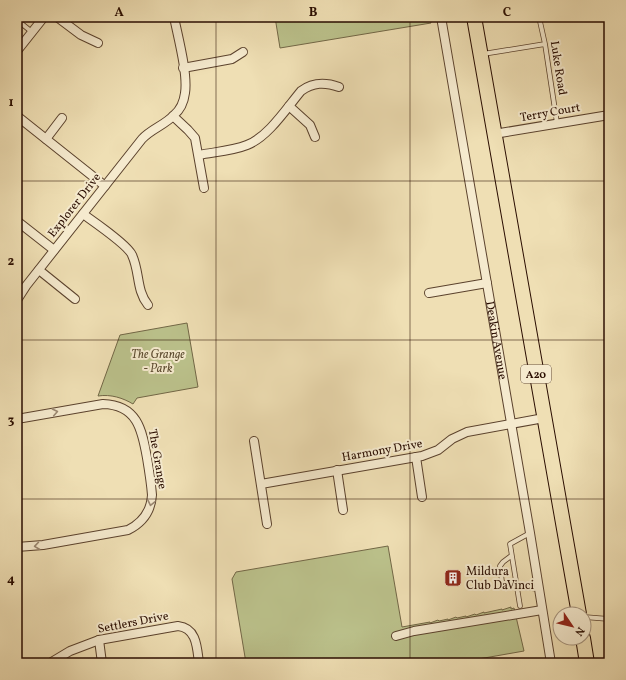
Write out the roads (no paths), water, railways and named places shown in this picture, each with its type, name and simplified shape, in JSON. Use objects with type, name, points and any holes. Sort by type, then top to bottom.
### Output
[{"type":"highway","name":"A20","points":[[474,17],[578,606]]},
{"type":"highway","points":[[584,646],[587,663]]},
{"type":"street","points":[[17,51],[44,17]]},
{"type":"street","points":[[57,17],[81,36],[98,43]]},
{"type":"street","points":[[174,17],[185,82],[184,98],[180,108],[173,116],[195,138],[204,188]]},
{"type":"street","name":"Deakin Avenue","points":[[440,17],[530,533],[551,663]]},
{"type":"street","points":[[183,68],[232,59],[243,52]]},
{"type":"street","points":[[199,155],[239,148],[253,143],[263,136],[301,92],[311,85],[324,83],[339,86]]},
{"type":"street","points":[[289,106],[310,125],[315,137]]},
{"type":"street","name":"Terry Court","points":[[494,134],[609,115]]},
{"type":"street","points":[[17,116],[105,186]]},
{"type":"street","name":"Explorer Drive","points":[[17,300],[26,286],[142,139],[173,116]]},
{"type":"street","points":[[46,139],[62,118]]},
{"type":"street","points":[[83,214],[130,251],[134,261],[140,290],[148,305]]},
{"type":"street","points":[[17,221],[54,250]]},
{"type":"street","points":[[39,270],[76,299]]},
{"type":"street","points":[[429,293],[487,283]]},
{"type":"street","name":"Explorer Drive","points":[[17,294],[26,286]]},
{"type":"street","name":"The Grange","points":[[17,419],[103,404],[111,404],[125,409],[136,419],[142,432],[152,495],[150,506],[145,516],[134,527],[128,530],[43,545],[17,547]]},
{"type":"street","name":"Harmony Drive","points":[[261,484],[430,454],[438,450],[452,439],[467,432],[544,418]]},
{"type":"street","points":[[254,441],[267,524]]},
{"type":"street","points":[[416,457],[422,497]]},
{"type":"street","points":[[337,470],[343,510]]},
{"type":"street","points":[[396,636],[414,631],[542,610]]},
{"type":"street","name":"Settlers Drive","points":[[50,663],[70,651],[99,640],[178,626],[182,626],[189,630],[194,637],[199,663]]},
{"type":"street","points":[[99,640],[102,663]]},
{"type":"lane","name":"Luke Road","points":[[539,17],[545,44],[557,123]]},
{"type":"lane","points":[[17,20],[32,32]]},
{"type":"lane","points":[[481,55],[545,44]]},
{"type":"lane","points":[[520,606],[510,544],[530,533]]},
{"type":"lane","points":[[511,556],[500,564],[502,582],[507,585],[538,589]]},
{"type":"lane","points":[[592,618],[609,619]]},
{"type":"place","name":"Mildura Club DaVinci","points":[[453,578]]},
{"type":"park label","name":"The Grange - Park","points":[[158,361]]}]
